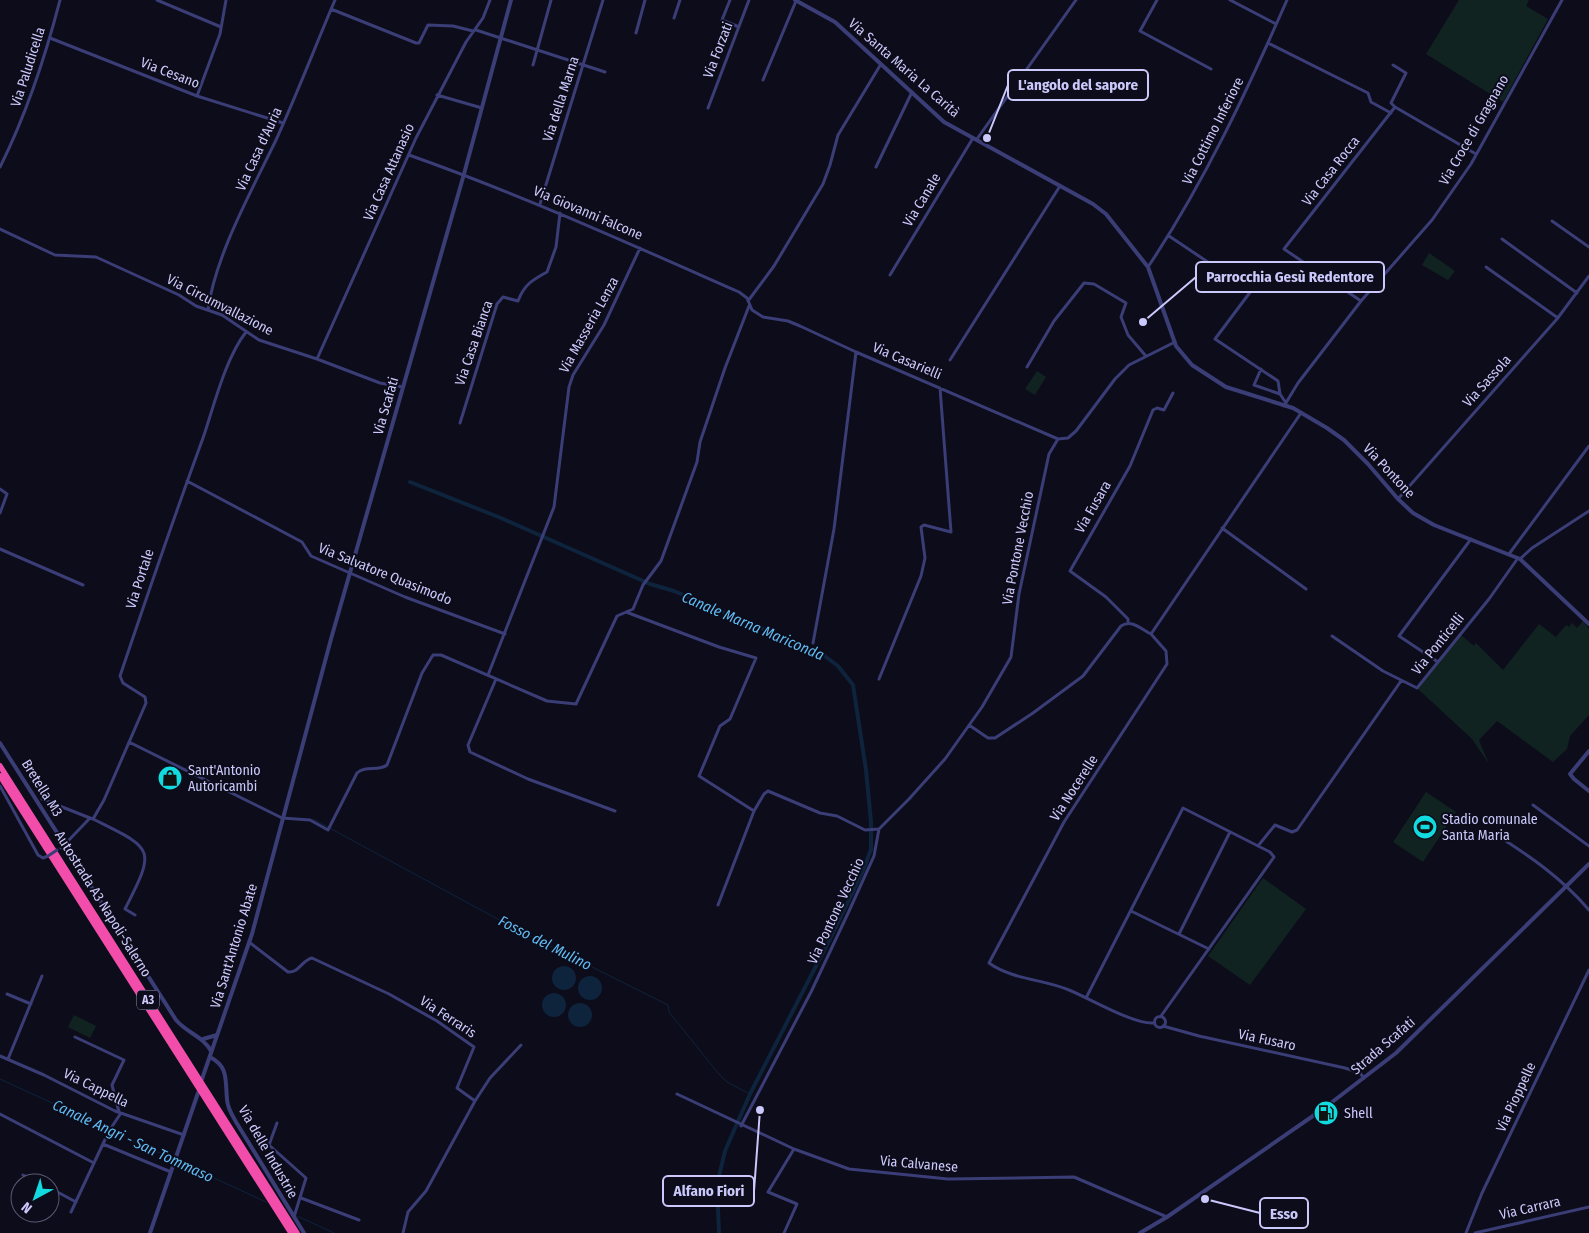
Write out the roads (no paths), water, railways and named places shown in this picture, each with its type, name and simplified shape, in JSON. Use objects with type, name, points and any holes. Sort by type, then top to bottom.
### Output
[{"type":"highway","name":"Autostrada A3 Napoli-Salerno","points":[[0,766],[297,1233]]},
{"type":"highway","name":"Autostrada A3 Napoli-Salerno","points":[[0,776],[291,1233]]},
{"type":"street","name":"Via Paludicella","points":[[0,167],[26,110],[50,38],[60,0]]},
{"type":"street","points":[[157,0],[221,27]]},
{"type":"street","points":[[197,96],[216,48],[226,0]]},
{"type":"street","name":"Via Casa d'Auria","points":[[208,310],[214,280],[226,249],[283,123],[335,0]]},
{"type":"street","name":"Via Casa Attanasio","points":[[317,359],[437,96],[466,42],[483,18],[490,0]]},
{"type":"street","name":"Via Scafati","points":[[282,818],[464,174],[511,0]]},
{"type":"street","points":[[533,65],[551,0]]},
{"type":"street","name":"Via della Marna","points":[[540,204],[603,0]]},
{"type":"street","points":[[636,33],[645,0]]},
{"type":"street","points":[[674,18],[680,0]]},
{"type":"street","points":[[730,0],[722,20],[739,27]]},
{"type":"street","name":"Via Forzati","points":[[708,108],[749,0]]},
{"type":"street","points":[[763,80],[796,0]]},
{"type":"street","name":"Via Santa Maria La Carità","points":[[796,0],[834,22],[944,122],[1093,204],[1106,214],[1148,266],[1175,342],[1186,360],[1215,381],[1250,396],[1285,404],[1301,413]]},
{"type":"street","name":"Via Canale","points":[[890,275],[975,138],[1076,0]]},
{"type":"street","points":[[1157,0],[1140,31],[1211,69]]},
{"type":"street","points":[[1230,0],[1276,24]]},
{"type":"street","name":"Via Cottimo Inferiore","points":[[1148,266],[1169,236],[1195,191],[1244,96],[1287,0]]},
{"type":"street","name":"Via Croce di Gragnano","points":[[1285,404],[1298,383],[1361,302],[1424,230],[1476,154],[1562,0]]},
{"type":"street","points":[[332,8],[416,44],[419,43],[428,25],[453,26],[502,37],[605,72]]},
{"type":"street","name":"Via Cesano","points":[[50,38],[197,96],[283,123]]},
{"type":"street","points":[[1268,43],[1368,93],[1371,102],[1391,113]]},
{"type":"street","points":[[129,742],[282,818],[310,820],[328,830],[357,773],[363,769],[380,768],[387,765],[422,672],[433,655],[440,655],[547,700],[576,704],[617,616],[633,609],[643,585],[660,561],[697,462],[700,442],[748,304],[774,266],[823,184],[838,135],[881,64]]},
{"type":"street","points":[[1393,65],[1406,73],[1392,103],[1476,154]]},
{"type":"street","points":[[876,167],[912,92]]},
{"type":"street","points":[[437,96],[482,108]]},
{"type":"street","name":"Via Casa Rocca","points":[[1361,302],[1284,249],[1396,107]]},
{"type":"street","name":"Via Giovanni Falcone","points":[[409,155],[540,204],[740,292],[748,304]]},
{"type":"street","points":[[950,360],[1060,186]]},
{"type":"street","name":"Via Casa Bianca","points":[[460,424],[497,304],[503,297],[518,301],[523,289],[532,280],[547,272],[556,247],[560,213]]},
{"type":"street","points":[[1552,221],[1589,247]]},
{"type":"street","name":"Via Circumvallazione","points":[[0,229],[55,254],[96,257],[233,321],[259,340],[317,359],[371,380],[404,387]]},
{"type":"street","points":[[1169,236],[1251,290],[1215,339],[1278,381],[1280,394],[1285,404]]},
{"type":"street","points":[[1502,240],[1577,293]]},
{"type":"street","name":"Via Masseria Lenza","points":[[488,675],[556,497],[569,386],[573,375],[604,325],[630,273],[640,248]]},
{"type":"street","points":[[1486,267],[1558,318]]},
{"type":"street","name":"Via Sassola","points":[[1398,499],[1558,318],[1589,276]]},
{"type":"street","points":[[1027,367],[1054,321],[1084,283],[1094,284],[1126,303],[1121,317],[1128,335],[1145,355]]},
{"type":"street","name":"Via Casarielli","points":[[748,304],[763,317],[788,321],[1058,439]]},
{"type":"street","name":"Via Portale","points":[[0,786],[38,854],[43,858],[62,848],[92,818],[104,800],[146,699],[123,683],[120,676],[162,548],[232,358],[246,332]]},
{"type":"street","points":[[1058,439],[1068,438],[1076,431],[1115,379],[1129,365],[1145,355],[1175,342]]},
{"type":"street","points":[[813,643],[834,529],[856,352]]},
{"type":"street","points":[[1261,369],[1254,385],[1280,394]]},
{"type":"street","points":[[879,679],[921,576],[925,558],[921,527],[924,525],[951,532],[940,388]]},
{"type":"street","name":"Via Fusara","points":[[1128,623],[1128,619],[1106,597],[1070,571],[1130,466],[1153,410],[1157,408],[1164,410],[1173,393]]},
{"type":"street","points":[[1151,634],[1301,413]]},
{"type":"street","name":"Via Pontone","points":[[1301,413],[1344,440],[1412,513],[1434,524],[1519,558],[1589,624]]},
{"type":"street","name":"Via Pontone Vecchio","points":[[740,1125],[811,992],[854,901],[874,856],[878,829],[909,800],[945,759],[969,725],[1011,657],[1019,594],[1049,454],[1058,439]]},
{"type":"street","points":[[1509,554],[1589,446]]},
{"type":"street","name":"Via Salvatore Quasimodo","points":[[188,481],[302,542],[311,556],[350,574],[504,634]]},
{"type":"street","points":[[0,489],[7,493],[0,513]]},
{"type":"street","name":"Via Ponticelli","points":[[1332,636],[1383,671],[1417,688],[1489,600],[1519,558],[1589,511]]},
{"type":"street","points":[[1222,528],[1306,589]]},
{"type":"street","points":[[1438,662],[1400,636],[1471,539]]},
{"type":"street","points":[[0,548],[82,584]]},
{"type":"street","points":[[626,612],[719,647],[756,658],[730,718],[720,726],[699,776],[754,811]]},
{"type":"street","points":[[969,725],[988,738],[995,738],[1083,676],[1121,626],[1128,623]]},
{"type":"street","name":"Via Nocerelle","points":[[990,960],[1064,822],[1168,664],[1166,651],[1151,634],[1128,623]]},
{"type":"street","points":[[496,678],[468,745],[470,752],[528,779],[615,811]]},
{"type":"street","points":[[1258,846],[1275,825],[1292,832],[1296,830],[1401,680]]},
{"type":"street","name":"Bretella M3","points":[[0,743],[176,1020],[187,1031],[214,1044]]},
{"type":"street","points":[[1589,751],[1570,774],[1589,791]]},
{"type":"street","points":[[718,905],[754,811],[764,794],[768,791],[820,813],[837,816],[865,830],[878,829]]},
{"type":"street","points":[[42,799],[92,818],[135,840],[142,848],[145,858],[144,869],[125,909],[135,915]]},
{"type":"street","points":[[1533,805],[1589,846]]},
{"type":"street","points":[[1086,998],[1182,808],[1272,853],[1273,859],[1154,1023]]},
{"type":"street","name":"Via Sant'Antonio Abate","points":[[202,1079],[249,942],[282,818]]},
{"type":"street","points":[[1179,934],[1230,832]]},
{"type":"street","points":[[1492,832],[1522,850],[1568,885],[1589,910]]},
{"type":"street","name":"Strada Scafati","points":[[1140,1233],[1167,1217],[1364,1078],[1396,1053],[1589,864]]},
{"type":"street","points":[[1131,911],[1208,949]]},
{"type":"street","name":"Via Ferraris","points":[[249,942],[288,972],[295,971],[308,959],[317,960],[389,994],[472,1044],[474,1050],[457,1088],[475,1101]]},
{"type":"street","name":"Via Fusaro","points":[[990,960],[991,965],[1020,978],[1057,986],[1147,1023],[1154,1023],[1158,1027],[1163,1026],[1199,1036],[1354,1070],[1364,1078]]},
{"type":"street","name":"Via Pioppelle","points":[[1466,1233],[1482,1193],[1589,970]]},
{"type":"street","points":[[8,1059],[42,976]]},
{"type":"street","points":[[7,994],[31,1004]]},
{"type":"street","points":[[1160,1016],[1165,1021],[1163,1026]]},
{"type":"street","points":[[205,1041],[217,1034]]},
{"type":"street","points":[[71,1212],[120,1113],[112,1085],[124,1060],[74,1037]]},
{"type":"street","name":"Bretella M3","points":[[205,1041],[211,1051]]},
{"type":"street","points":[[403,1233],[408,1212],[426,1191],[475,1101],[490,1078],[521,1045]]},
{"type":"street","name":"Via Cappella","points":[[0,1056],[120,1113],[184,1136]]},
{"type":"street","name":"Via delle Industrie","points":[[210,1056],[223,1066],[227,1076],[227,1099],[230,1110],[304,1233]]},
{"type":"street","points":[[150,1233],[198,1093]]},
{"type":"street","name":"Via Calvanese","points":[[677,1094],[794,1149],[849,1169],[901,1175],[990,1180],[1074,1177],[1167,1217]]},
{"type":"street","points":[[0,1115],[94,1163]]},
{"type":"street","points":[[278,1123],[269,1145],[305,1175],[307,1181],[294,1218]]},
{"type":"street","points":[[103,1144],[171,1172]]},
{"type":"street","points":[[784,1233],[797,1204],[768,1192],[794,1149]]},
{"type":"street","points":[[60,1193],[76,1202]]},
{"type":"street","points":[[301,1198],[359,1220]]},
{"type":"street","name":"Via Carrara","points":[[1475,1233],[1589,1207]]},
{"type":"water","points":[[564,966],[572,970],[576,978],[572,986],[564,990],[556,986],[552,978],[556,970]]},
{"type":"water","points":[[590,976],[598,980],[602,988],[598,996],[590,1000],[582,996],[578,988],[582,980]]},
{"type":"water","points":[[554,993],[562,997],[566,1005],[562,1013],[554,1017],[546,1013],[542,1005],[546,997]]},
{"type":"water","points":[[580,1003],[588,1007],[592,1015],[588,1023],[580,1027],[572,1023],[568,1015],[572,1007]]},
{"type":"waterway","name":"Canale Marna Mariconda","points":[[410,482],[501,518],[650,584],[674,591],[822,654],[838,666],[853,685],[866,770],[871,822],[871,849],[863,871],[750,1094],[725,1151],[717,1185],[719,1233]]},
{"type":"waterway","name":"Fosso del Mulino","points":[[313,819],[516,929],[668,1005],[669,1012],[718,1073],[727,1082],[750,1094]]},
{"type":"waterway","name":"Canale Angri - San Tommaso","points":[[0,1079],[266,1202]]},
{"type":"waterway","name":"Canale Angri - San Tommaso","points":[[297,1216],[334,1233]]},
{"type":"place","name":"L'angolo del sapore","points":[[987,138]]},
{"type":"place","name":"Parrocchia Gesù Redentore","points":[[1143,322]]},
{"type":"place","name":"Sant'Antonio Autoricambi","points":[[170,778]]},
{"type":"place","name":"Stadio comunale Santa Maria","points":[[1425,827]]},
{"type":"place","name":"Alfano Fiori","points":[[760,1110]]},
{"type":"place","name":"Shell","points":[[1326,1113]]},
{"type":"place","name":"Esso","points":[[1205,1199]]}]
